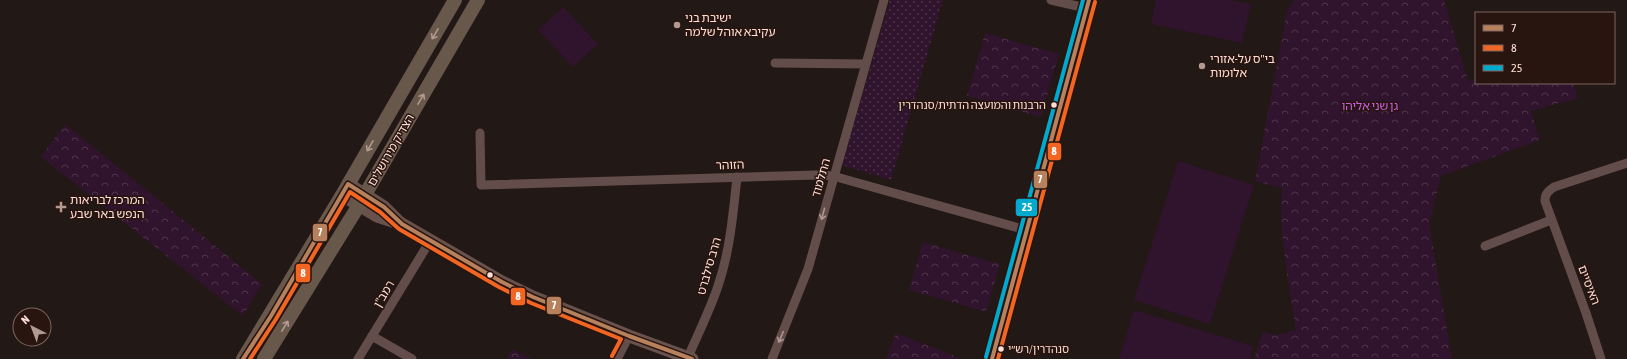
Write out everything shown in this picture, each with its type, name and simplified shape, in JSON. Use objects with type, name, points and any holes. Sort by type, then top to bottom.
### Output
[{"type":"main road","name":"הצדיק מירושלים","points":[[243,359],[345,190],[455,0]]},
{"type":"main road","name":"הצדיק מירושלים","points":[[264,359],[362,200],[478,0]]},
{"type":"street","name":"התלמוד","points":[[772,359],[808,269],[833,176],[884,0]]},
{"type":"street","points":[[992,359],[1088,4],[1051,0]]},
{"type":"street","points":[[775,62],[865,64]]},
{"type":"street","name":"הזוהר","points":[[480,133],[481,185],[816,174],[833,176],[1026,230]]},
{"type":"street","name":"האיסיים","points":[[1601,359],[1586,313],[1545,201],[1548,191],[1554,187],[1627,163]]},
{"type":"street","name":"הרב סילברט","points":[[690,358],[718,287],[722,272],[731,234],[736,177]]},
{"type":"street","points":[[345,190],[362,200],[377,216],[402,224],[430,241],[533,297],[628,336],[690,358]]},
{"type":"street","points":[[1485,246],[1551,220]]},
{"type":"street","name":"רמב\"ן","points":[[358,359],[430,241]]},
{"type":"street","points":[[372,336],[412,359]]},
{"type":"street","points":[[617,359],[628,336]]},
{"type":"green space","points":[[890,0],[943,0],[891,180],[842,165]]},
{"type":"green space","points":[[1156,0],[1232,0],[1251,4],[1242,43],[1151,24]]},
{"type":"green space","name":"גן שני אליהו","points":[[1294,0],[1444,0],[1468,81],[1475,79],[1475,84],[1573,84],[1578,98],[1531,111],[1540,140],[1441,176],[1429,224],[1452,359],[1254,359],[1263,331],[1276,335],[1296,330],[1287,277],[1283,240],[1281,205],[1282,188],[1255,181],[1287,10]]},
{"type":"green space","points":[[563,7],[598,44],[573,67],[538,30]]},
{"type":"green space","points":[[985,33],[1059,54],[1041,117],[967,96]]},
{"type":"green space","points":[[65,124],[262,284],[243,316],[41,157]]},
{"type":"green space","points":[[1178,161],[1254,185],[1210,324],[1134,300]]},
{"type":"green space","points":[[923,242],[1000,264],[986,312],[909,290]]},
{"type":"green space","points":[[1134,310],[1253,346],[1250,359],[1119,359]]},
{"type":"green space","points":[[896,333],[962,359],[886,359]]},
{"type":"green space","points":[[512,349],[531,359],[507,359]]},
{"type":"transit line","name":"25","points":[[986,357],[1083,0]]},
{"type":"transit line","name":"7","points":[[992,359],[1089,0]]},
{"type":"transit line","name":"8","points":[[998,359],[1095,2]]},
{"type":"transit line","name":"7","points":[[243,359],[271,316],[348,184],[384,207],[402,224],[502,282],[533,297],[629,336],[692,359]]},
{"type":"transit line","name":"8","points":[[250,359],[276,319],[350,192],[380,212],[399,229],[499,287],[531,303],[621,339],[612,356]]},
{"type":"place","name":"ישיבת בני עקיבא אוהל שלמה","points":[[677,25]]},
{"type":"place","name":"בי\"ס על-אזורי אלומות","points":[[1202,66]]},
{"type":"place","name":"הרבנות והמועצה הדתית/סנהדרין","points":[[1054,105]]},
{"type":"place","name":"המרכז לבריאות הנפש באר שבע","points":[[61,207]]},
{"type":"place","name":"סנהדרין/רש״י","points":[[1001,349]]}]
